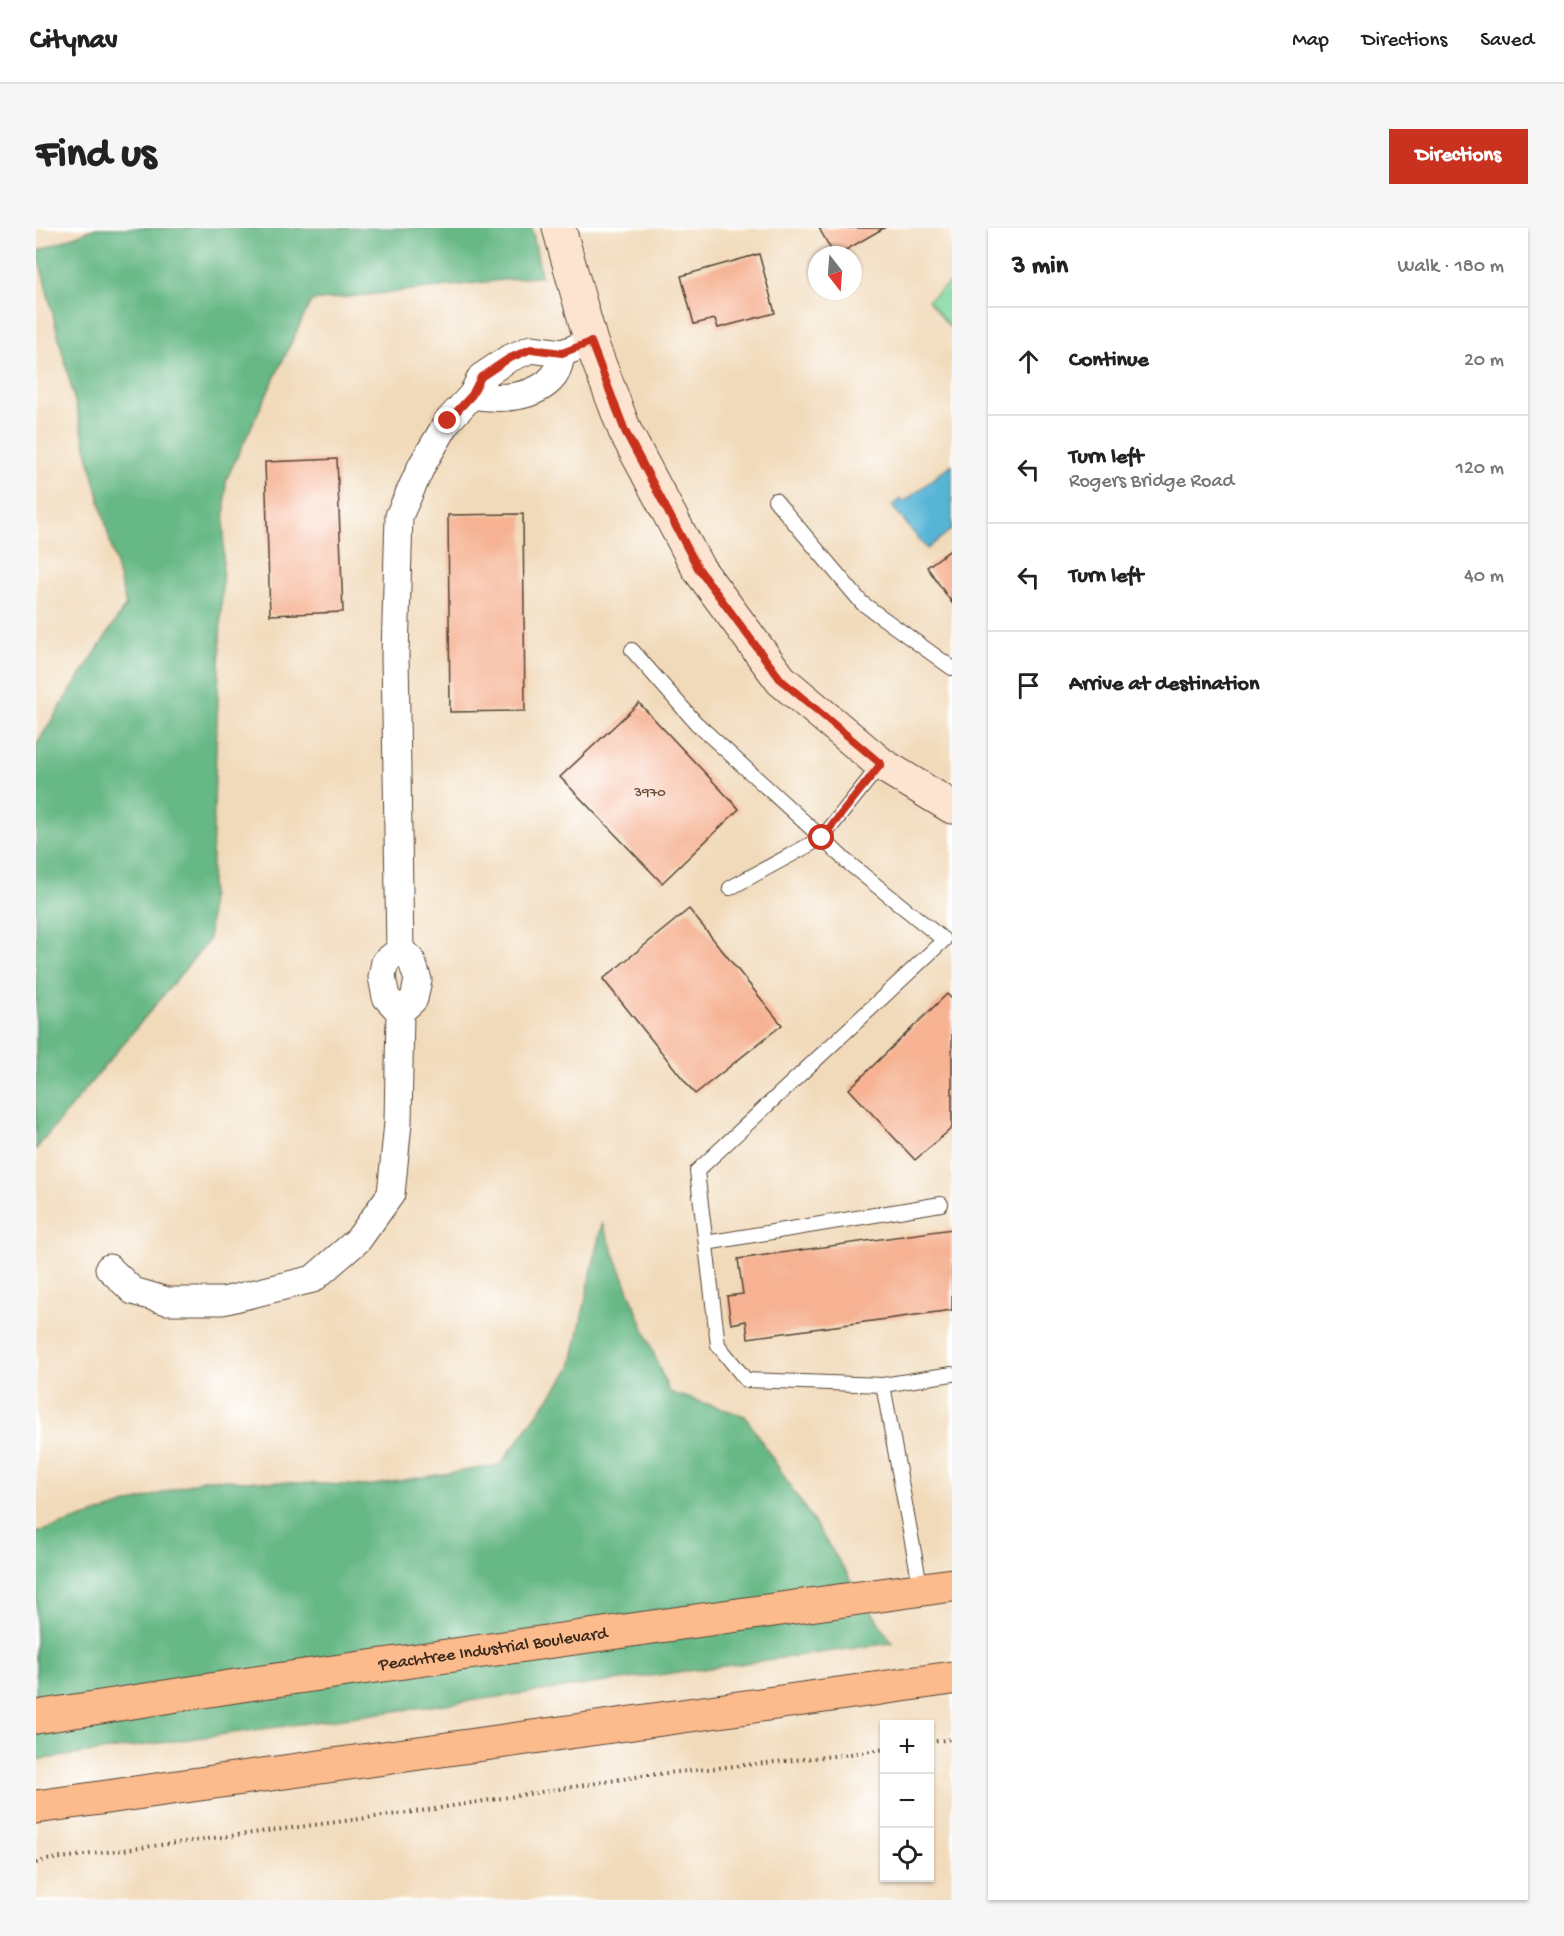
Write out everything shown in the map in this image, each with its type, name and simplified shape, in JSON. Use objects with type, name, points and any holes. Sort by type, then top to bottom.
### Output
[{"type":"highway","name":"Peachtree Industrial Boulevard","points":[[36,1717],[255,1683],[937,1588]]},
{"type":"highway","points":[[36,1808],[952,1678]]},
{"type":"street","points":[[559,228],[576,348],[625,431],[698,568],[781,680],[881,764],[952,807]]},
{"type":"street","points":[[109,1268],[133,1291],[167,1301],[223,1301],[313,1279],[358,1240],[391,1194],[398,1123],[399,1012],[386,997],[382,977],[385,963],[400,950],[395,656],[399,516],[422,465],[448,421],[472,395],[481,377],[508,359],[531,349],[576,348]]},
{"type":"street","points":[[472,395],[493,399],[535,390],[555,375],[576,348]]},
{"type":"street","points":[[508,359],[519,394]]},
{"type":"lane","points":[[775,500],[862,603],[952,668]]},
{"type":"lane","points":[[632,650],[696,723],[846,861],[948,943],[697,1171],[718,1345],[746,1380],[883,1385],[952,1374]]},
{"type":"lane","points":[[730,888],[822,838],[881,764]]},
{"type":"lane","points":[[706,1243],[940,1204]]},
{"type":"lane","points":[[883,1385],[937,1588]]},
{"type":"path","points":[[934,1741],[952,1738]]},
{"type":"path","points":[[36,1863],[421,1811],[648,1775],[880,1750]]},
{"type":"green space","points":[[96,228],[532,228],[541,276],[311,301],[226,480],[209,940],[36,1149],[36,745],[126,605],[37,251]]},
{"type":"green space","points":[[952,281],[952,330],[928,300]]},
{"type":"green space","points":[[602,1223],[669,1392],[745,1416],[892,1643],[36,1760],[36,1533],[206,1479],[367,1486],[500,1465],[571,1368]]},
{"type":"water","points":[[952,464],[952,529],[927,549],[892,506],[901,498],[904,502]]},
{"type":"building","points":[[819,228],[884,228],[853,246],[829,246]]},
{"type":"building","points":[[759,254],[775,313],[718,328],[715,319],[694,324],[681,276]]},
{"type":"building","points":[[337,459],[343,612],[270,615],[265,462]]},
{"type":"building","points":[[523,514],[525,711],[450,712],[448,515]]},
{"type":"building","points":[[952,549],[952,603],[927,567]]},
{"type":"building","points":[[639,703],[739,809],[662,883],[560,777]]},
{"type":"building","points":[[689,909],[782,1025],[695,1094],[603,979]]},
{"type":"building","points":[[947,994],[952,999],[952,1128],[915,1160],[849,1089]]},
{"type":"building","points":[[952,1229],[952,1310],[748,1338],[746,1321],[731,1324],[727,1296],[743,1294],[738,1259]]},
{"type":"route","points":[[448,421],[472,395],[481,377],[508,359],[531,349],[562,353],[591,342],[625,431],[698,568],[781,680],[881,764],[822,838]]}]
